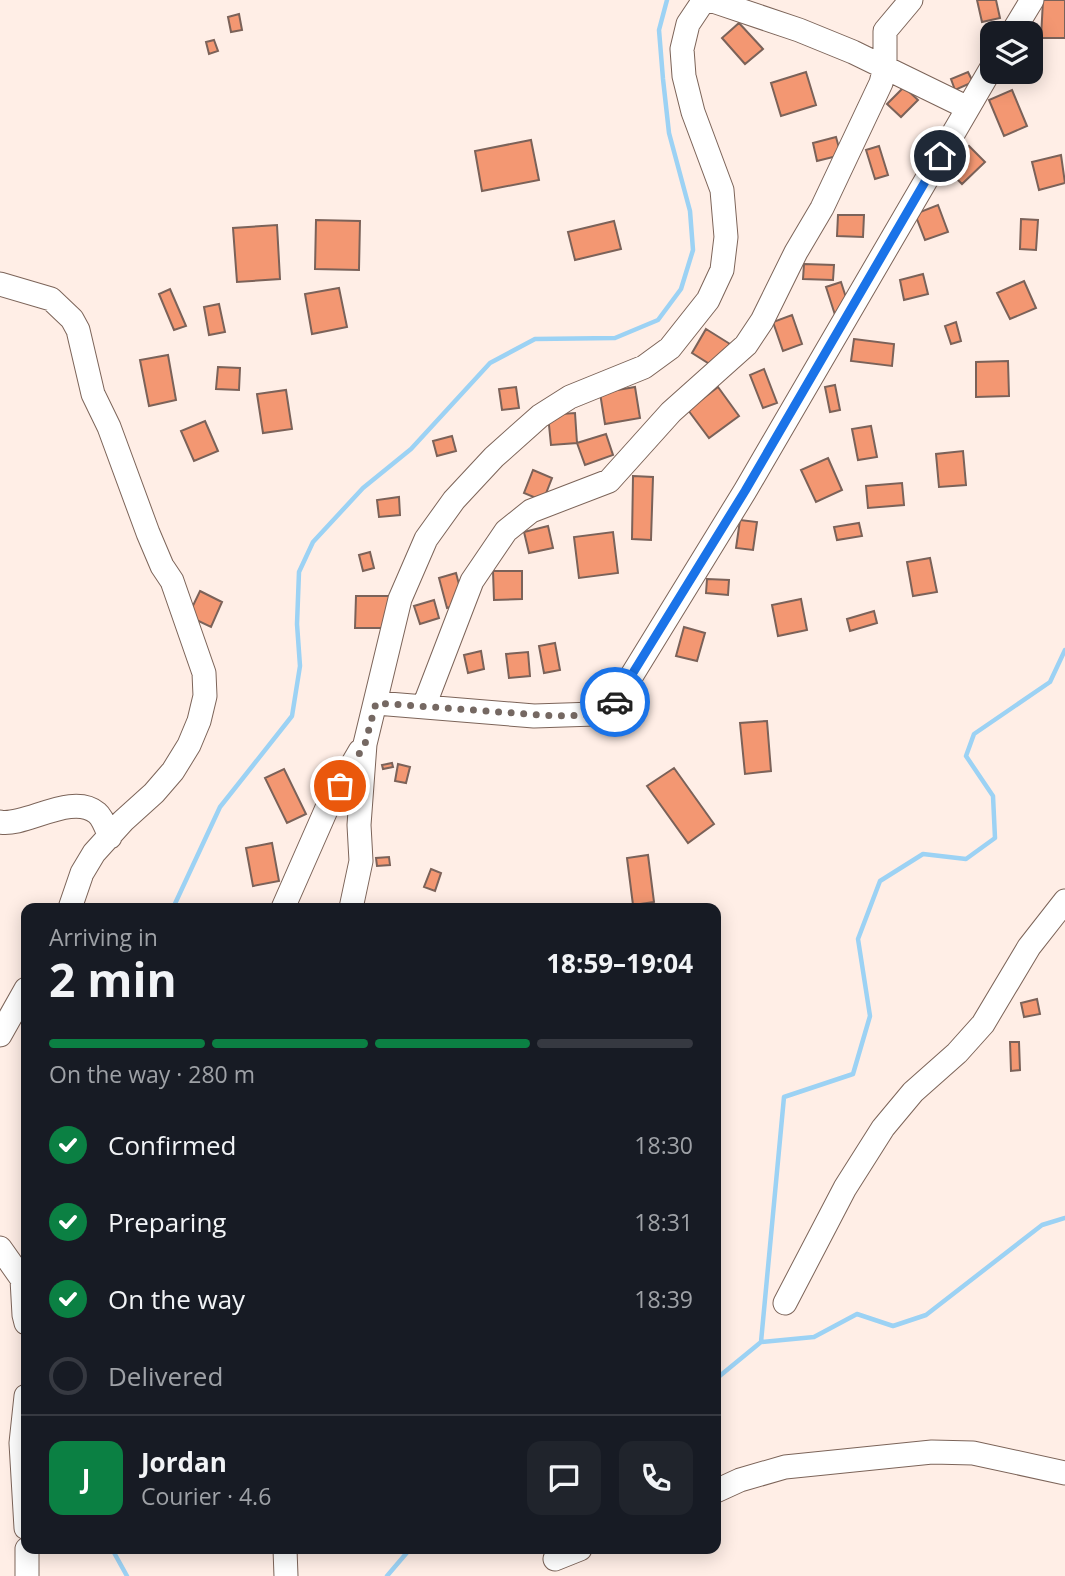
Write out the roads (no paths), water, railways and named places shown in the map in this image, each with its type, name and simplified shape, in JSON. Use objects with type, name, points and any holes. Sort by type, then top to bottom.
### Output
[{"type":"street","points":[[352,903],[361,861],[359,825],[365,744],[400,599],[426,539],[454,500],[494,457],[540,416],[570,397],[643,367],[670,348],[708,300],[722,270],[726,237],[722,190],[693,112],[684,76],[682,49],[688,23],[704,0]]},
{"type":"street","points":[[710,0],[799,30],[968,108]]},
{"type":"street","points":[[424,706],[472,581],[506,531],[531,510],[610,481],[671,412],[746,345],[762,321],[796,252],[822,208],[881,83],[886,68],[883,41],[885,31],[911,0]]},
{"type":"street","points":[[1019,21],[1032,0]]},
{"type":"street","points":[[376,703],[534,716],[595,715],[613,706],[745,491],[982,84]]},
{"type":"street","points":[[0,284],[51,299],[72,319],[78,330],[93,394],[162,566],[172,581],[204,673],[205,696],[200,720],[188,746],[173,771],[94,853],[82,873],[72,903]]},
{"type":"street","points":[[285,903],[327,808],[365,744]]},
{"type":"street","points":[[0,822],[19,821],[61,808],[94,810],[140,807]]},
{"type":"street","points":[[94,810],[99,814],[110,837]]},
{"type":"street","points":[[785,1303],[845,1188],[883,1128],[913,1092],[957,1053],[983,1024],[1030,947],[1065,901]]},
{"type":"street","points":[[0,1035],[21,998]]},
{"type":"street","points":[[0,1248],[21,1278]]},
{"type":"street","points":[[721,1489],[740,1480],[785,1467],[932,1452],[973,1453],[1065,1473]]},
{"type":"street","points":[[26,1554],[27,1576]]},
{"type":"street","points":[[285,1554],[286,1576]]},
{"type":"street","points":[[555,1559],[568,1554]]},
{"type":"waterway","points":[[175,903],[220,807],[292,716],[300,666],[297,624],[299,572],[313,542],[363,488],[411,449],[490,363],[535,339],[615,338],[658,320],[681,289],[693,250],[690,211],[669,133],[663,79],[659,30],[667,0]]},
{"type":"waterway","points":[[721,1375],[761,1342],[784,1097],[853,1074],[870,1016],[858,939],[880,881],[923,854],[966,859],[995,838],[993,796],[966,756],[974,734],[1050,682],[1065,650]]},
{"type":"waterway","points":[[761,1342],[814,1337],[857,1314],[893,1326],[926,1315],[1042,1225],[1065,1218]]},
{"type":"waterway","points":[[115,1554],[127,1576]]},
{"type":"waterway","points":[[387,1576],[406,1554]]}]
